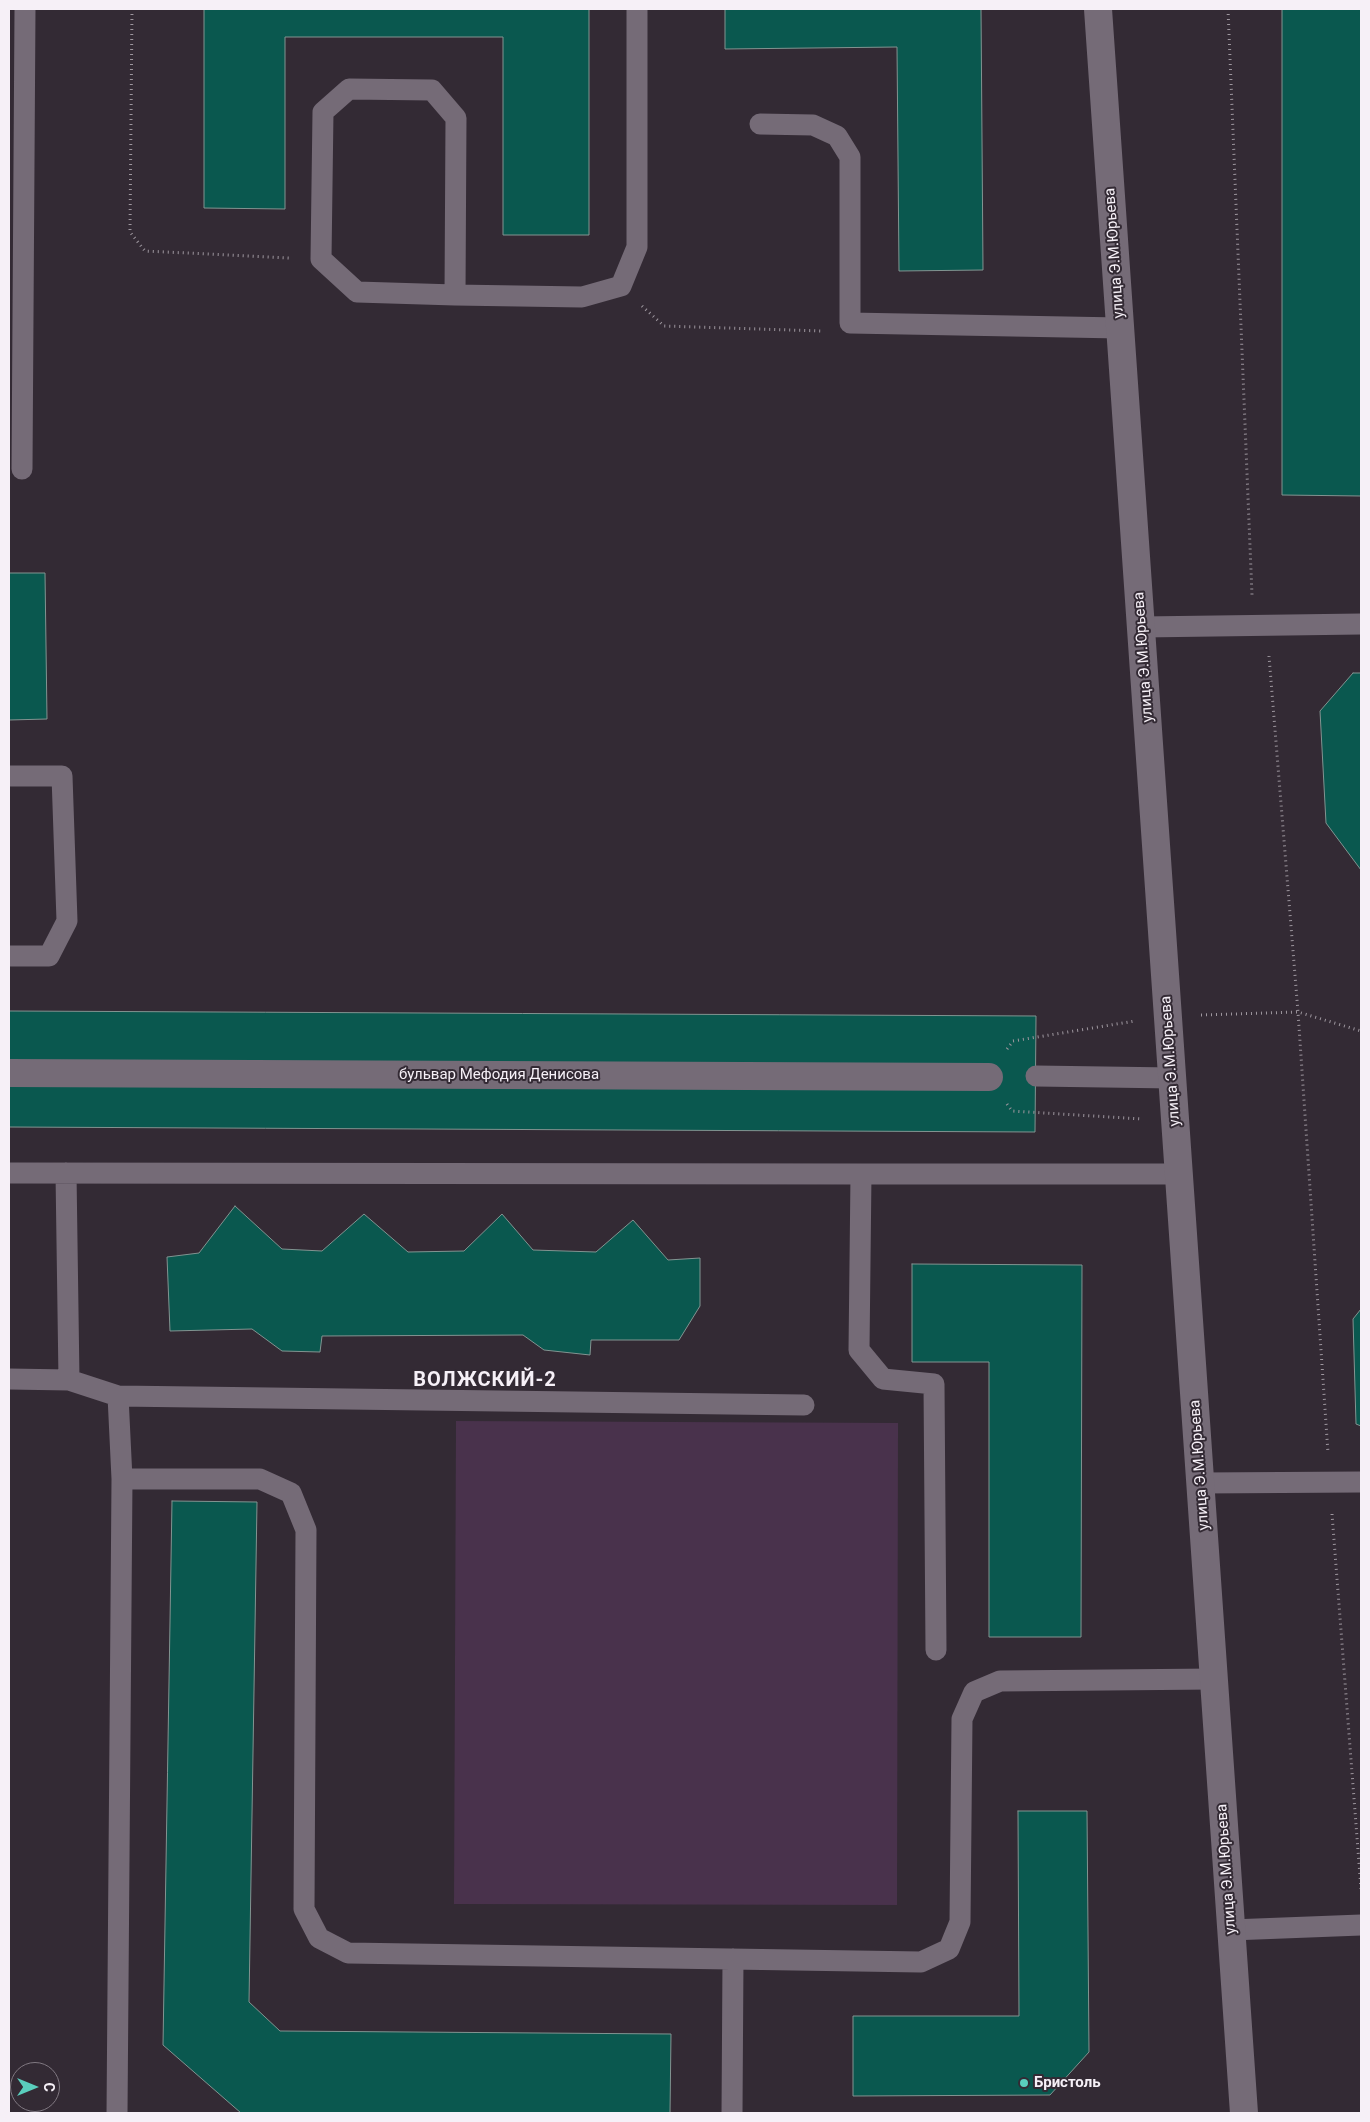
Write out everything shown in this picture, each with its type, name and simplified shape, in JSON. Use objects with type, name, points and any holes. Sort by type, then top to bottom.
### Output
[{"type":"street","name":"улица Э.М.Юрьева","points":[[1098,9],[1244,2113]]},
{"type":"street","name":"бульвар Мефодия Денисова","points":[[9,1073],[989,1077]]},
{"type":"lane","points":[[22,470],[16,117],[24,9]]},
{"type":"lane","points":[[455,295],[456,118],[432,90],[349,89],[323,112],[321,259],[357,292],[455,295],[582,297],[621,286],[637,247],[637,9]]},
{"type":"lane","points":[[760,124],[813,125],[837,136],[850,157],[850,323],[1120,328]]},
{"type":"lane","points":[[1142,627],[1361,624]]},
{"type":"lane","points":[[9,776],[62,776],[67,921],[49,956],[9,956]]},
{"type":"lane","points":[[1036,1076],[1173,1078]]},
{"type":"lane","points":[[9,1173],[1179,1174]]},
{"type":"lane","points":[[66,1173],[69,1380]]},
{"type":"lane","points":[[861,1174],[859,1350],[883,1379],[934,1384],[936,1650]]},
{"type":"lane","points":[[9,1380],[69,1380],[118,1396],[804,1405]]},
{"type":"lane","points":[[118,1396],[122,1479],[118,2113]]},
{"type":"lane","points":[[122,1479],[260,1479],[291,1493],[306,1530],[304,1909],[318,1938],[348,1953],[921,1962],[949,1949],[960,1922],[962,1719],[974,1692],[1000,1681],[1214,1679]]},
{"type":"lane","points":[[1201,1483],[1361,1482]]},
{"type":"lane","points":[[1231,1930],[1361,1925]]},
{"type":"lane","points":[[732,2113],[733,1959]]},
{"type":"path","points":[[132,9],[130,232],[145,251],[321,259]]},
{"type":"path","points":[[1228,9],[1252,601],[1269,650],[1298,1012],[1330,1482],[1361,1889]]},
{"type":"path","points":[[621,286],[664,326],[828,331],[850,323]]},
{"type":"path","points":[[1298,1012],[1361,1031]]},
{"type":"shaded area","points":[[456,1421],[898,1423],[897,1905],[454,1904]]},
{"type":"building","points":[[204,9],[589,9],[589,235],[503,235],[503,37],[285,37],[285,209],[204,208]]},
{"type":"building","points":[[725,9],[981,9],[983,270],[899,271],[897,47],[725,49]]},
{"type":"building","points":[[1282,9],[1361,9],[1361,496],[1282,495]]},
{"type":"building","points":[[9,573],[45,573],[47,719],[9,720]]},
{"type":"building","points":[[1353,673],[1361,673],[1361,870],[1326,823],[1320,711]]},
{"type":"building","points":[[9,1011],[1036,1016],[1035,1132],[9,1127]]},
{"type":"building","points":[[235,1206],[282,1249],[322,1251],[364,1214],[408,1252],[464,1251],[502,1214],[533,1250],[596,1252],[633,1220],[668,1260],[700,1258],[700,1306],[679,1340],[591,1340],[590,1355],[544,1350],[523,1335],[322,1336],[320,1352],[282,1351],[252,1329],[170,1331],[167,1257],[199,1253]]},
{"type":"building","points":[[912,1264],[1082,1265],[1081,1637],[989,1637],[989,1362],[912,1362]]},
{"type":"building","points":[[1361,1309],[1361,1426],[1356,1424],[1353,1319]]},
{"type":"building","points":[[172,1501],[257,1502],[249,2002],[280,2031],[671,2034],[670,2113],[241,2113],[163,2045]]},
{"type":"building","points":[[1018,1811],[1087,1811],[1089,2052],[1050,2095],[853,2096],[853,2016],[1019,2016]]},
{"type":"place","name":"Бристоль","points":[[1024,2083]]},
{"type":"district","name":"ВОЛЖСКИЙ-2","points":[[485,1381]]}]
